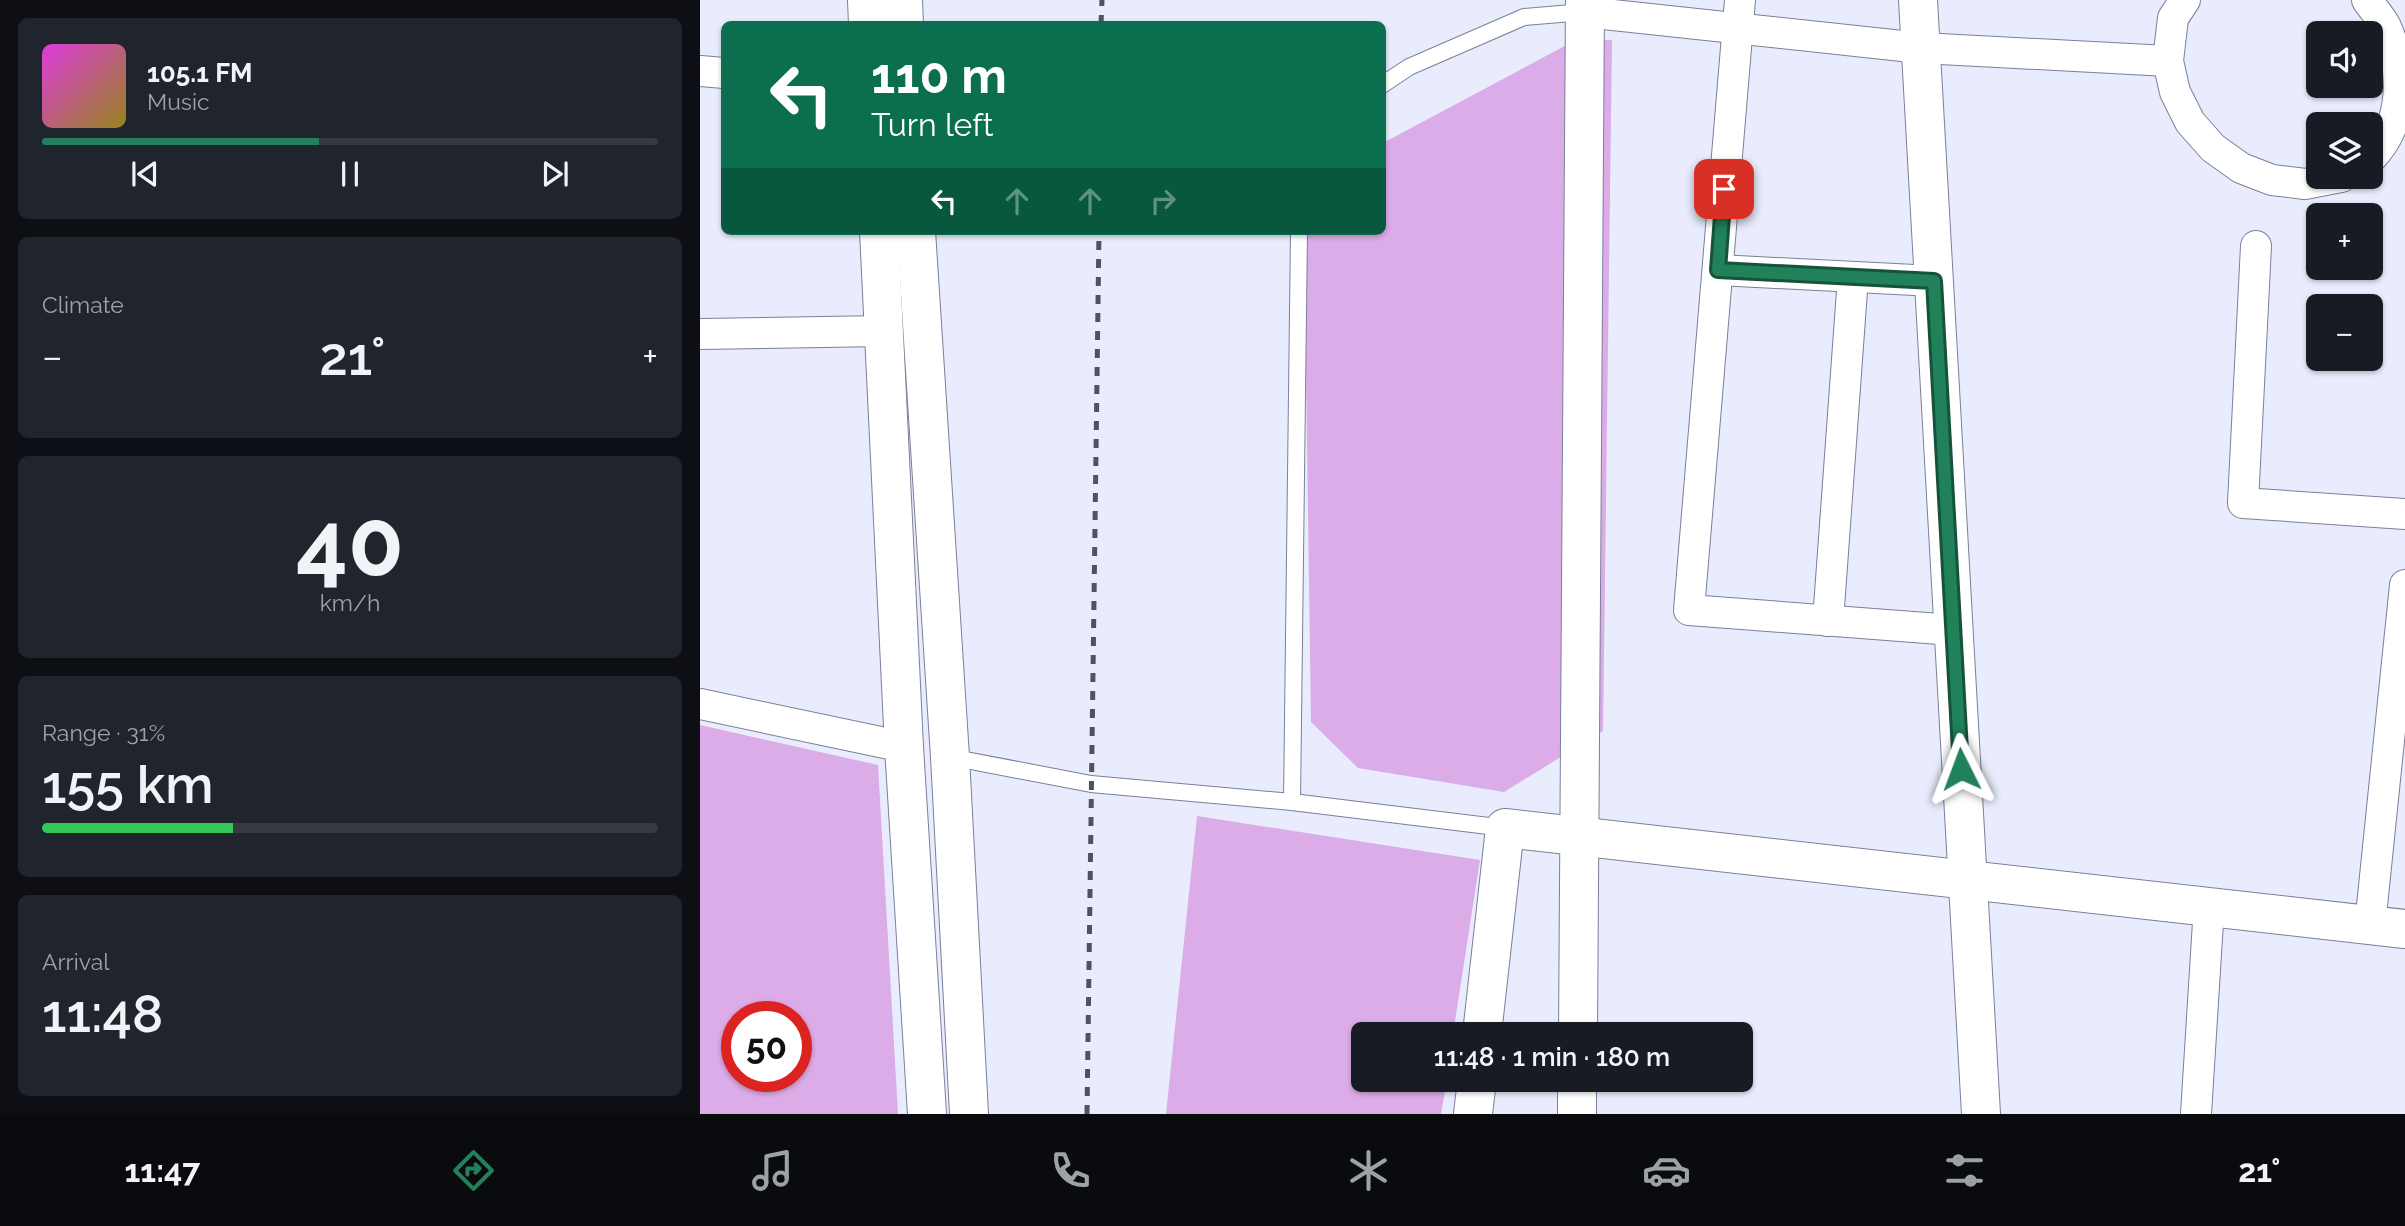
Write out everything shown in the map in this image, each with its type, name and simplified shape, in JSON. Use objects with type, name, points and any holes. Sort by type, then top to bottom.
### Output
[{"type":"main road","points":[[867,0],[869,21]]},
{"type":"main road","points":[[903,0],[904,21]]},
{"type":"main road","points":[[1918,0],[1981,1114]]},
{"type":"main road","points":[[1578,1022],[1585,6]]},
{"type":"main road","points":[[879,235],[904,747],[926,1114]]},
{"type":"main road","points":[[916,235],[950,757],[969,1114]]},
{"type":"main road","points":[[1483,1022],[1505,828],[2388,927]]},
{"type":"main road","points":[[920,1003],[962,997]]},
{"type":"main road","points":[[1474,1114],[1476,1092]]},
{"type":"main road","points":[[1577,1092],[1577,1114]]},
{"type":"street","points":[[2185,0],[2173,18],[2168,61],[2175,92],[2190,122],[2213,148],[2241,168],[2272,180],[2306,184]]},
{"type":"street","points":[[2367,0],[2386,26],[2399,57],[2404,89],[2398,119],[2383,147]]},
{"type":"street","points":[[1585,6],[1739,14],[1921,48],[2168,61]]},
{"type":"street","points":[[1739,14],[1689,610],[1953,631]]},
{"type":"street","points":[[700,71],[721,73]]},
{"type":"street","points":[[2256,246],[2243,503],[2405,514]]},
{"type":"street","points":[[1718,270],[1934,281]]},
{"type":"street","points":[[1828,621],[1853,277]]},
{"type":"street","points":[[700,334],[884,331]]},
{"type":"street","points":[[2388,927],[2405,584]]},
{"type":"street","points":[[700,704],[904,747]]},
{"type":"street","points":[[2196,1114],[2208,906]]},
{"type":"lane","points":[[1386,82],[1409,67],[1524,17],[1585,6]]},
{"type":"lane","points":[[1292,802],[1300,235]]},
{"type":"lane","points":[[950,757],[1091,784],[1292,802],[1505,828]]},
{"type":"shaded area","points":[[1612,40],[1603,731],[1504,792],[1358,768],[1311,722],[1304,235],[1386,235],[1386,141],[1574,41]]},
{"type":"shaded area","points":[[700,725],[878,765],[898,1114],[700,1114]]},
{"type":"shaded area","points":[[1197,816],[1480,860],[1455,1022],[1351,1022],[1351,1092],[1445,1092],[1441,1114],[1166,1114]]},
{"type":"railway","points":[[1101,21],[1102,0]]},
{"type":"railway","points":[[1087,1114],[1099,235]]},
{"type":"route","points":[[1724,189],[1718,270],[1934,281],[1961,769]]}]
